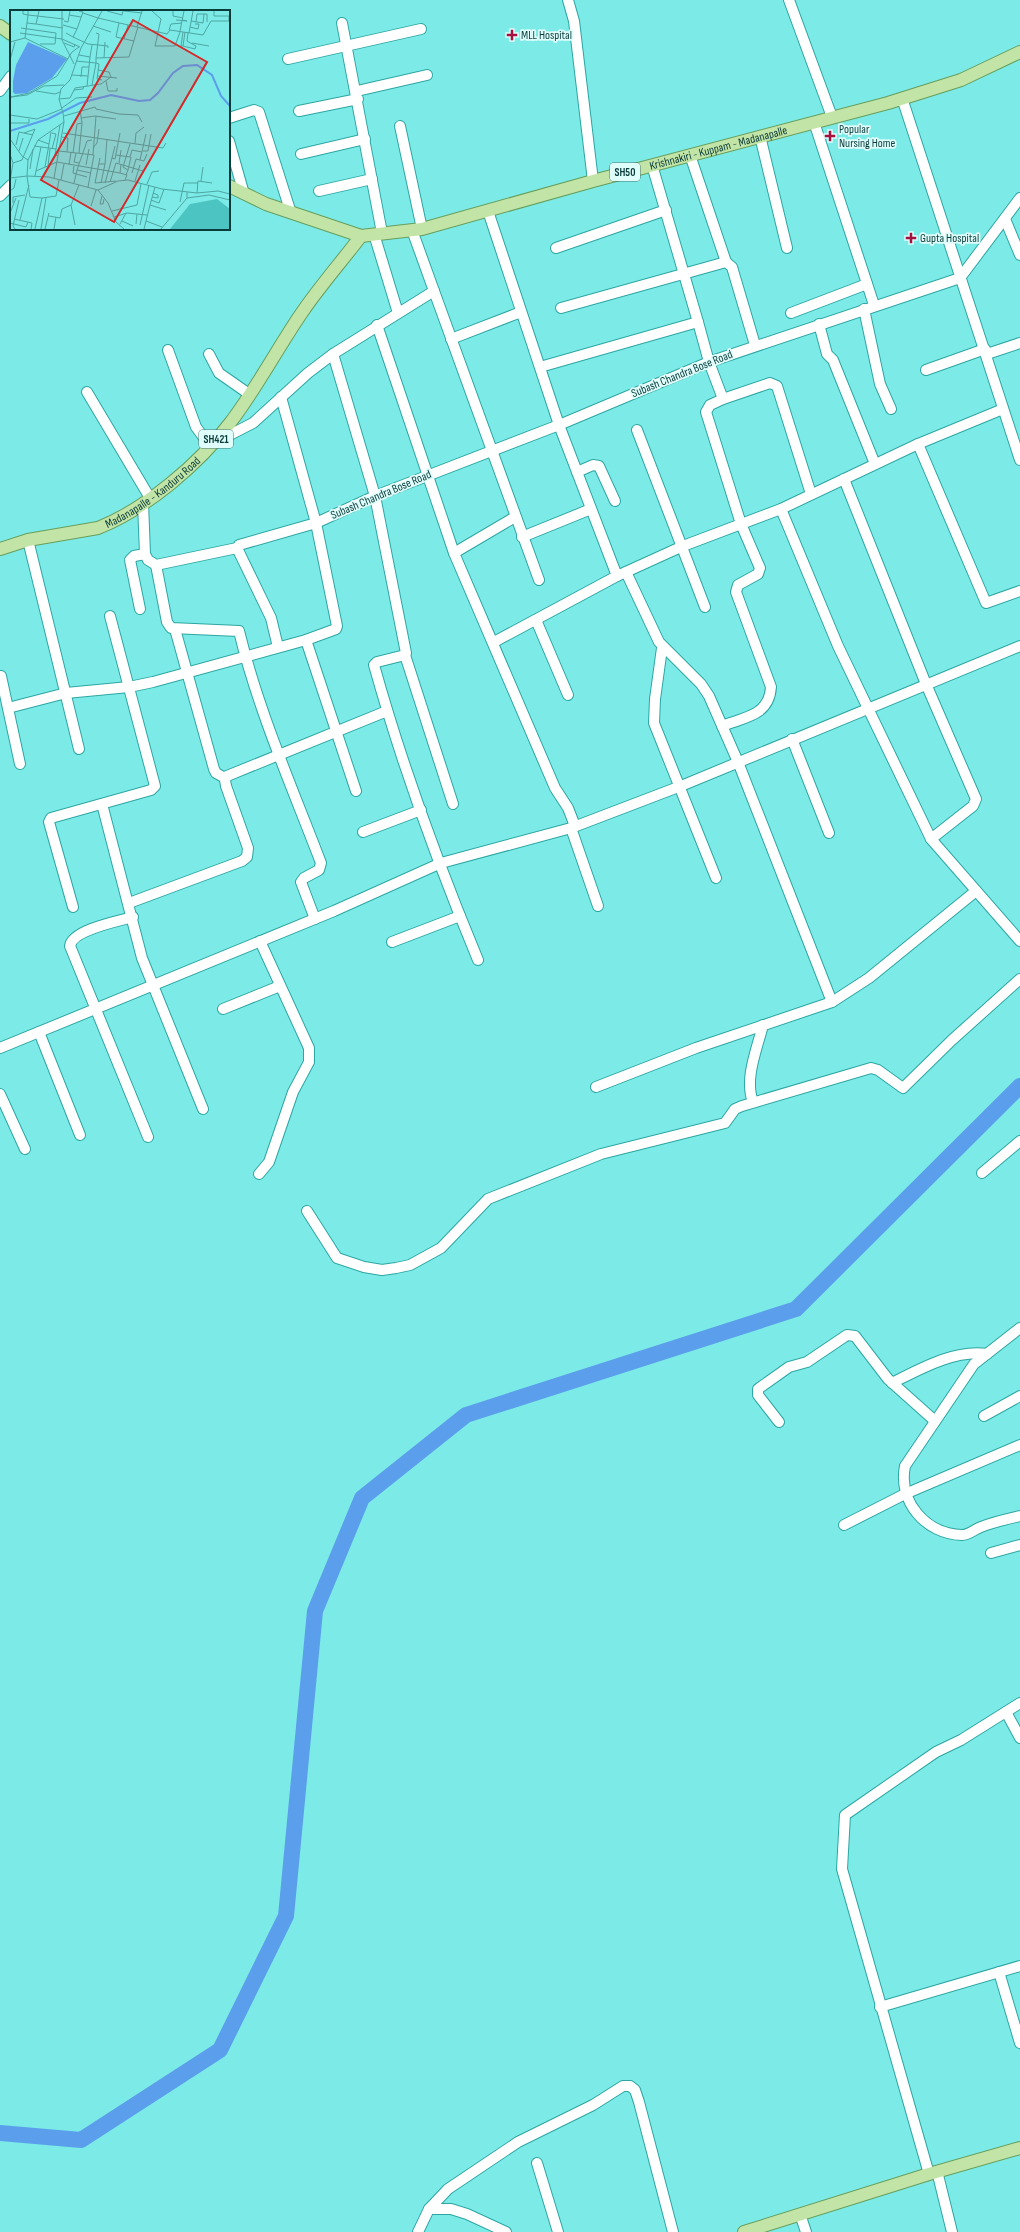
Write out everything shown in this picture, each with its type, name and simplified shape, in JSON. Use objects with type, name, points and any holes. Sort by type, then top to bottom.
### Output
[{"type":"main road","points":[[0,26],[10,33]]},
{"type":"main road","name":"Krishnakiri - Kuppam - Madanapalle","points":[[230,187],[244,194],[291,213],[361,236],[417,229],[902,98],[961,80],[1020,52]]},
{"type":"main road","name":"Madanapalle - Kanduru Road","points":[[0,549],[28,540],[98,528],[147,501],[211,445],[231,423],[304,311],[361,236]]},
{"type":"main road","points":[[744,2232],[933,2173],[1020,2148]]},
{"type":"street","points":[[568,0],[574,20],[593,181]]},
{"type":"street","points":[[789,0],[832,117]]},
{"type":"street","points":[[342,23],[372,179],[378,234],[398,313]]},
{"type":"street","points":[[288,59],[421,29]]},
{"type":"street","points":[[299,111],[427,75]]},
{"type":"street","points":[[0,91],[10,77]]},
{"type":"street","points":[[902,98],[960,278],[986,351],[1020,460]]},
{"type":"street","points":[[230,118],[254,110],[259,112],[291,213]]},
{"type":"street","points":[[814,122],[867,284],[880,384],[891,410]]},
{"type":"street","points":[[400,126],[417,229],[434,291],[522,537],[539,580]]},
{"type":"street","points":[[760,136],[787,248]]},
{"type":"street","points":[[301,154],[365,140]]},
{"type":"street","points":[[230,144],[244,194]]},
{"type":"street","points":[[690,155],[726,262],[732,267],[755,346]]},
{"type":"street","points":[[652,165],[709,362],[723,399]]},
{"type":"street","points":[[319,191],[372,179]]},
{"type":"street","points":[[0,196],[10,186]]},
{"type":"street","points":[[960,278],[1020,198]]},
{"type":"street","points":[[556,248],[666,210]]},
{"type":"street","points":[[488,211],[559,425],[591,509],[621,574],[662,648],[701,684],[709,696],[738,762],[832,1002]]},
{"type":"street","points":[[1005,219],[1020,255]]},
{"type":"street","points":[[561,308],[682,273],[726,262]]},
{"type":"street","name":"Subash Chandra Bose Road","points":[[156,565],[237,548],[239,545],[316,523],[376,496],[559,425],[709,362],[869,307],[960,278]]},
{"type":"street","points":[[791,313],[867,284]]},
{"type":"street","points":[[168,350],[196,427],[211,445],[253,423],[308,373],[333,354],[434,291]]},
{"type":"street","points":[[451,339],[521,312]]},
{"type":"street","points":[[540,367],[698,322]]},
{"type":"street","points":[[819,324],[827,354],[833,360],[875,464]]},
{"type":"street","points":[[378,325],[427,476],[454,553],[494,642],[555,788],[568,808],[598,906]]},
{"type":"street","points":[[926,370],[986,351],[1020,343]]},
{"type":"street","points":[[209,354],[219,373],[249,394]]},
{"type":"street","points":[[333,354],[376,496],[405,655],[453,804]]},
{"type":"street","points":[[722,726],[763,709],[771,692],[769,678],[736,592],[738,585],[758,574],[760,568],[741,524],[706,412],[710,405],[770,383],[778,386],[811,494]]},
{"type":"street","points":[[87,392],[147,501],[145,554],[148,560],[156,565],[167,622],[171,628],[175,629],[238,630],[245,656],[279,754],[321,863],[319,870],[304,878],[301,882],[315,918]]},
{"type":"street","points":[[8,708],[66,693],[129,687],[334,632],[337,626],[316,523],[281,397]]},
{"type":"street","points":[[494,642],[621,574],[683,546],[781,509],[918,444],[1003,409]]},
{"type":"street","points":[[637,430],[683,546],[705,607]]},
{"type":"street","points":[[918,444],[985,602],[988,604],[1020,591]]},
{"type":"street","points":[[577,472],[593,465],[599,466],[615,501]]},
{"type":"street","points":[[844,479],[926,684],[976,799],[973,806],[931,839]]},
{"type":"street","points":[[522,537],[591,509]]},
{"type":"street","points":[[781,509],[838,646],[931,839],[1020,942]]},
{"type":"street","points":[[454,553],[515,517]]},
{"type":"street","points":[[28,540],[79,749]]},
{"type":"street","points":[[237,548],[271,618],[278,647]]},
{"type":"street","points":[[140,609],[130,560],[134,556],[145,554]]},
{"type":"street","points":[[73,907],[50,820],[53,817],[151,790],[154,786],[110,616]]},
{"type":"street","points":[[536,620],[568,695]]},
{"type":"street","points":[[175,629],[214,769],[216,773],[225,778]]},
{"type":"street","points":[[306,640],[356,791]]},
{"type":"street","points":[[0,1048],[315,918],[441,863],[573,827],[681,786],[1020,646]]},
{"type":"street","points":[[662,648],[654,718],[716,878]]},
{"type":"street","points":[[405,655],[377,662],[374,665],[387,711],[421,810],[478,960]]},
{"type":"street","points":[[1,676],[20,764]]},
{"type":"street","points":[[225,778],[279,754],[387,711]]},
{"type":"street","points":[[792,739],[830,833]]},
{"type":"street","points":[[129,903],[242,861],[247,857],[248,848],[226,786],[225,778]]},
{"type":"street","points":[[102,804],[133,917],[138,945],[152,985],[203,1109]]},
{"type":"street","points":[[363,832],[421,810]]},
{"type":"street","points":[[596,1087],[763,1025],[832,1002],[869,978],[976,890]]},
{"type":"street","points":[[392,942],[460,916]]},
{"type":"street","points":[[133,917],[82,932],[70,942],[70,946],[148,1137]]},
{"type":"street","points":[[259,1174],[269,1162],[293,1092],[309,1062],[310,1055],[260,941]]},
{"type":"street","points":[[307,1211],[337,1258],[364,1267],[382,1270],[410,1265],[441,1248],[488,1199],[601,1154],[725,1123],[736,1109],[753,1102],[871,1068],[878,1070],[903,1088],[952,1040],[1020,979]]},
{"type":"street","points":[[223,1008],[280,986]]},
{"type":"street","points":[[753,1102],[750,1094],[749,1082],[763,1025]]},
{"type":"street","points":[[39,1032],[80,1135]]},
{"type":"street","points":[[0,1094],[25,1149]]},
{"type":"street","points":[[982,1173],[1020,1141]]},
{"type":"street","points":[[1020,1328],[974,1364],[905,1466],[903,1478],[905,1494],[924,1522],[938,1530],[961,1535],[981,1527],[1020,1516]]},
{"type":"street","points":[[779,1422],[758,1395],[758,1389],[789,1367],[806,1362],[847,1335],[855,1336],[892,1382],[935,1421]]},
{"type":"street","points":[[892,1382],[920,1368],[954,1357],[971,1353],[987,1354]]},
{"type":"street","points":[[984,1416],[1020,1396]]},
{"type":"street","points":[[844,1525],[905,1494],[1020,1445]]},
{"type":"street","points":[[991,1553],[1020,1545]]},
{"type":"street","points":[[952,2232],[880,2007],[842,1869],[845,1815],[936,1752],[961,1740],[1020,1703]]},
{"type":"street","points":[[1006,1712],[1020,1738]]},
{"type":"street","points":[[880,2007],[1020,1966]]},
{"type":"street","points":[[999,1972],[1020,2043]]},
{"type":"street","points":[[418,2232],[429,2209],[448,2189],[518,2142],[593,2105],[623,2086],[630,2086],[634,2090],[639,2102],[673,2232]]},
{"type":"street","points":[[537,2163],[558,2232]]},
{"type":"street","points":[[429,2209],[451,2210],[467,2214],[506,2232]]},
{"type":"street","points":[[800,2214],[806,2232]]},
{"type":"waterway","points":[[0,2133],[81,2140],[220,2050],[286,1916],[315,1611],[362,1498],[466,1415],[796,1309],[1020,1086]]},
{"type":"place","name":"MLL Hospital","points":[[512,35]]},
{"type":"place","name":"Popular Nursing Home","points":[[830,136]]},
{"type":"place","name":"Gupta Hospital","points":[[911,238]]}]
